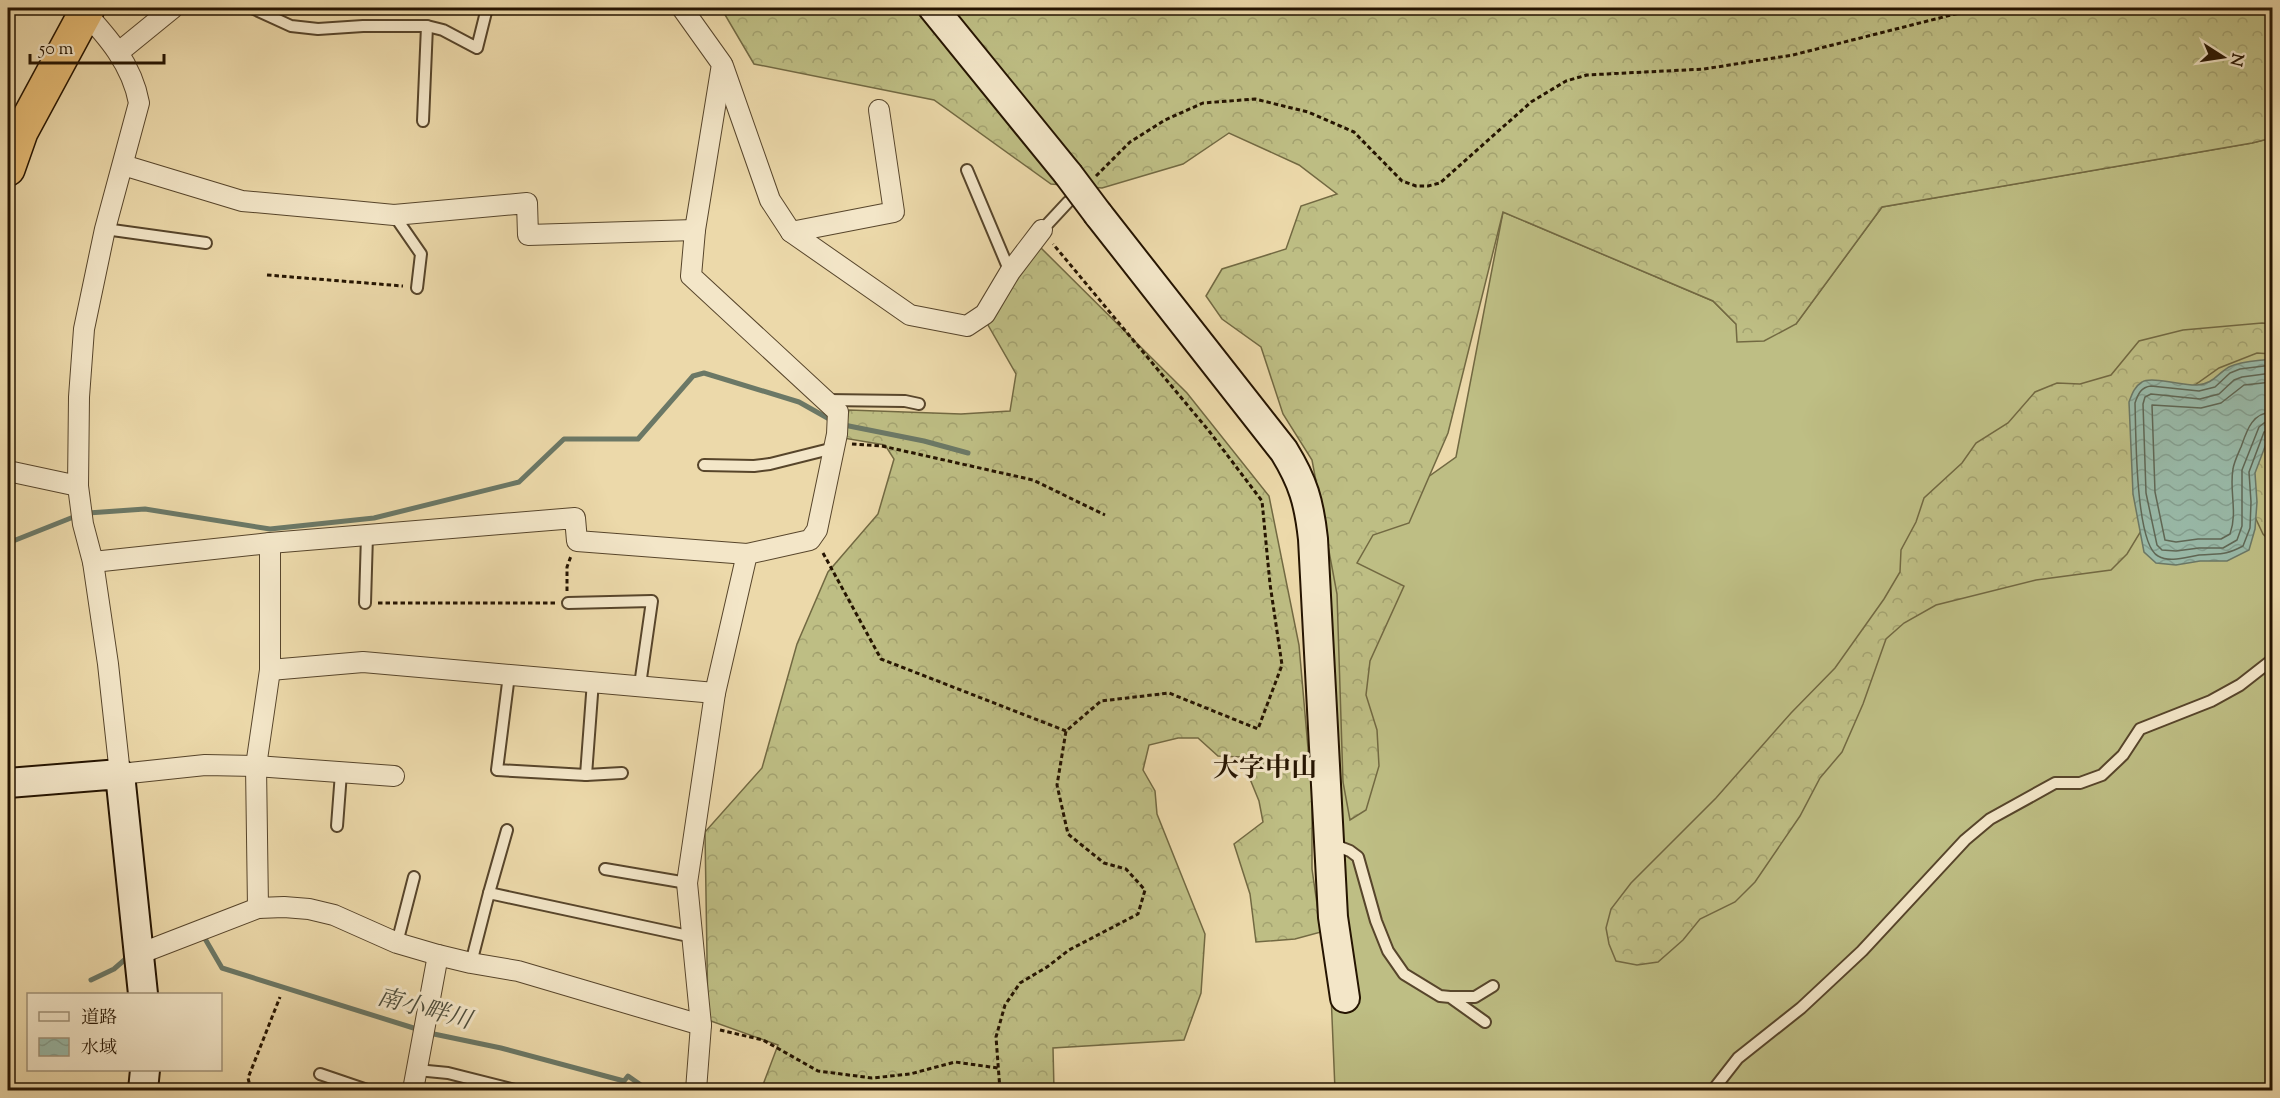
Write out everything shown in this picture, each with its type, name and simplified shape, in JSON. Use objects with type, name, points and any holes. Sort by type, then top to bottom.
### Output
[{"type":"highway","points":[[8,170],[15,132],[85,9]]},
{"type":"street","points":[[119,52],[173,8]]},
{"type":"street","points":[[682,8],[722,64],[770,200],[791,232],[910,315],[967,326],[985,314],[1010,272],[1042,230]]},
{"type":"street","points":[[933,8],[1068,174],[1284,451],[1298,474],[1309,505],[1313,539],[1334,917],[1345,998]]},
{"type":"street","points":[[85,9],[119,52],[136,85],[140,103],[105,229],[84,329],[79,397],[78,486],[83,524],[93,562],[108,664],[143,993]]},
{"type":"street","points":[[93,562],[270,543],[575,518],[577,541],[747,554],[810,540],[817,530],[835,445],[838,412],[691,276],[695,230],[722,64]]},
{"type":"street","points":[[791,232],[894,212],[879,110]]},
{"type":"street","points":[[123,165],[242,201],[394,215],[527,203],[528,235],[695,230]]},
{"type":"street","points":[[8,471],[78,486]]},
{"type":"street","points":[[258,908],[256,766],[270,670],[270,543]]},
{"type":"street","points":[[696,1090],[701,1025],[687,883],[716,693],[747,554]]},
{"type":"street","points":[[270,670],[363,662],[716,693]]},
{"type":"street","points":[[8,783],[205,765],[256,766],[394,776]]},
{"type":"street","points":[[139,954],[258,908],[284,907],[326,913],[397,943],[471,963],[518,971],[701,1025]]},
{"type":"street","points":[[413,1090],[438,955]]},
{"type":"street","points":[[143,1090],[145,1071]]},
{"type":"lane","points":[[252,8],[291,26],[318,29],[427,26],[443,30],[477,48],[487,8]]},
{"type":"lane","points":[[423,121],[427,26]]},
{"type":"lane","points":[[968,170],[1010,272]]},
{"type":"lane","points":[[1042,230],[1068,202]]},
{"type":"lane","points":[[394,215],[421,254],[417,288]]},
{"type":"lane","points":[[105,229],[206,243]]},
{"type":"lane","points":[[823,400],[904,401],[919,404]]},
{"type":"lane","points":[[704,465],[770,464],[835,445]]},
{"type":"lane","points":[[365,603],[367,535]]},
{"type":"lane","points":[[568,603],[652,601],[640,685]]},
{"type":"lane","points":[[1713,1090],[1738,1058],[1801,1008],[1862,951],[1965,840],[1990,819],[2055,783],[2080,783],[2102,775],[2123,755],[2140,729],[2211,701],[2240,685],[2272,660]]},
{"type":"lane","points":[[509,675],[497,770],[586,775],[622,773]]},
{"type":"lane","points":[[586,775],[593,681]]},
{"type":"lane","points":[[337,826],[341,773]]},
{"type":"lane","points":[[471,963],[507,830]]},
{"type":"lane","points":[[1329,843],[1350,851],[1358,857],[1376,921],[1388,951],[1404,974],[1440,996],[1475,997],[1493,986]]},
{"type":"lane","points":[[605,869],[687,883]]},
{"type":"lane","points":[[397,943],[414,877]]},
{"type":"lane","points":[[489,893],[693,938]]},
{"type":"lane","points":[[1450,997],[1485,1022]]},
{"type":"lane","points":[[417,1070],[448,1073],[515,1090]]},
{"type":"lane","points":[[320,1074],[367,1090]]},
{"type":"path","points":[[1068,202],[1130,142],[1165,120],[1203,103],[1255,99],[1308,112],[1354,132],[1402,181],[1416,186],[1428,186],[1440,183],[1531,102],[1566,81],[1587,75],[1704,69],[1793,55],[1979,8]]},
{"type":"path","points":[[1000,1090],[996,1037],[1005,1005],[1020,983],[1047,967],[1069,950],[1138,914],[1145,890],[1126,869],[1104,863],[1068,834],[1057,785],[1066,730],[1101,701],[1169,693],[1258,729],[1282,665],[1270,584],[1262,501],[1209,431],[1042,230]]},
{"type":"path","points":[[267,275],[417,288]]},
{"type":"path","points":[[835,445],[882,446],[1033,480],[1105,515]]},
{"type":"path","points":[[813,535],[881,659],[1066,730]]},
{"type":"path","points":[[365,603],[568,603],[567,567],[577,541]]},
{"type":"path","points":[[251,1090],[248,1078],[280,997]]},
{"type":"path","points":[[701,1025],[763,1040],[818,1071],[872,1078],[910,1074],[955,1062],[998,1068]]},
{"type":"green space","points":[[721,8],[2272,8],[2272,138],[1882,207],[1796,324],[1764,341],[1737,342],[1736,324],[1713,301],[1503,212],[1448,433],[1409,523],[1373,535],[1357,563],[1404,586],[1370,661],[1366,695],[1377,730],[1379,766],[1366,810],[1350,820],[1343,782],[1337,594],[1312,460],[1283,414],[1261,347],[1222,319],[1206,296],[1222,269],[1286,249],[1301,206],[1337,194],[1299,165],[1229,133],[1183,164],[1102,188],[1051,184],[934,100],[754,64]]},
{"type":"green space","points":[[2272,138],[2272,1090],[1335,1090],[1323,800],[1309,554],[1369,519],[1456,457],[1503,212],[1713,301],[1736,324],[1796,324],[1882,207]]},
{"type":"green space","points":[[1040,247],[1187,393],[1269,496],[1299,645],[1312,794],[1312,869],[1321,932],[1295,939],[1256,942],[1250,894],[1234,844],[1263,822],[1259,801],[1241,757],[1218,756],[1198,738],[1178,738],[1149,745],[1143,770],[1155,791],[1157,814],[1205,934],[1201,993],[1184,1040],[1053,1048],[1054,1090],[761,1090],[778,1045],[708,1020],[705,832],[762,768],[797,644],[828,572],[878,514],[894,459],[885,445],[843,438],[849,410],[961,414],[1010,411],[1016,374],[988,325],[1031,250]]},
{"type":"green space","points":[[2272,324],[2272,354],[2257,353],[2219,368],[2188,390],[2141,531],[2127,554],[2111,570],[2036,580],[1936,605],[1904,623],[1886,639],[1863,704],[1842,752],[1820,778],[1800,816],[1755,882],[1735,902],[1700,919],[1683,940],[1658,962],[1637,965],[1616,961],[1606,928],[1611,909],[1631,883],[1716,798],[1791,713],[1835,668],[1884,599],[1900,572],[1901,550],[1916,522],[1924,498],[1962,463],[1976,443],[2008,423],[2035,392],[2057,383],[2080,384],[2111,375],[2139,341],[2183,330]]},
{"type":"green space","points":[[2272,394],[2272,543],[2263,534],[2240,485]]},
{"type":"water","points":[[2271,359],[2272,428],[2255,473],[2257,502],[2255,529],[2249,550],[2227,561],[2200,561],[2176,565],[2156,563],[2144,552],[2133,494],[2129,402],[2134,391],[2146,380],[2202,384],[2211,381],[2234,365]]},
{"type":"waterway","points":[[88,513],[145,509],[270,529],[374,518],[519,482],[564,439],[638,439],[693,376],[704,373],[799,402],[831,420]]},
{"type":"waterway","points":[[844,425],[924,441],[968,453]]},
{"type":"waterway","points":[[8,543],[76,516]]},
{"type":"waterway","name":"南小畔川","points":[[204,937],[222,968],[420,1030]]},
{"type":"waterway","name":"南小畔川","points":[[91,980],[114,969],[129,956]]},
{"type":"waterway","name":"南小畔川","points":[[429,1033],[501,1048],[624,1081],[628,1076],[648,1090]]},
{"type":"district","name":"大字中山","points":[[1265,769]]}]
